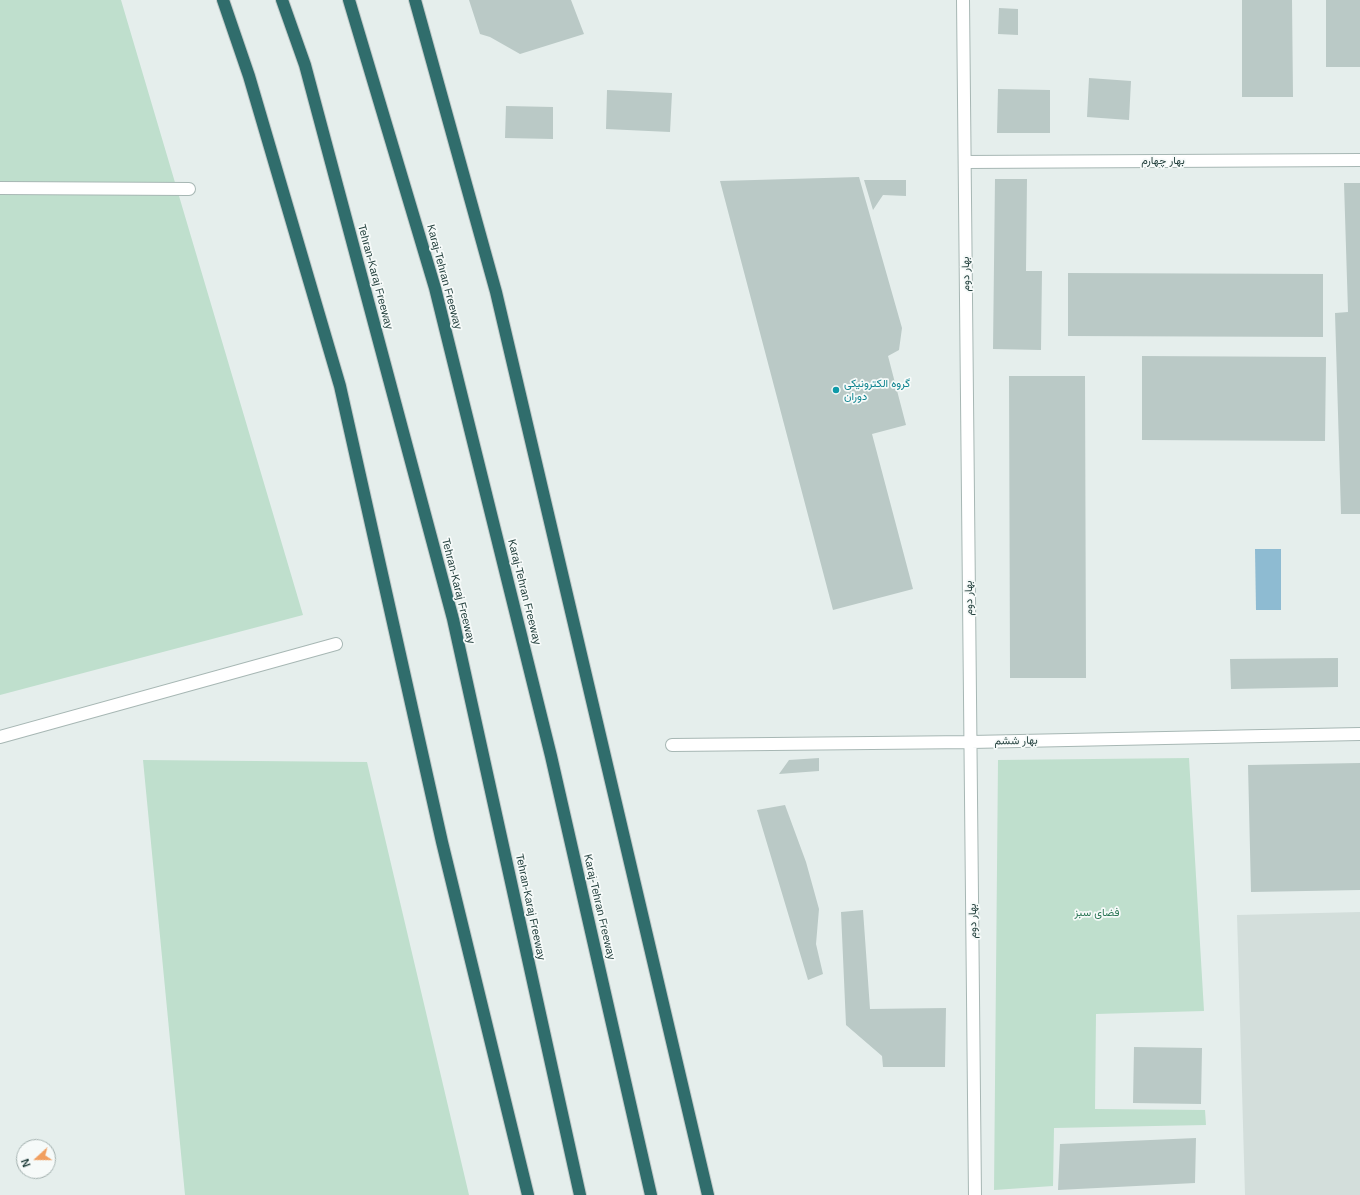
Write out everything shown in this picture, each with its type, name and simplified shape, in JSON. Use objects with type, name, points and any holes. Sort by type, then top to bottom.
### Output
[{"type":"highway","points":[[223,0],[249,76],[340,386],[442,842],[528,1195]]},
{"type":"highway","name":"Tehran-Karaj Freeway","points":[[282,0],[305,65],[453,619],[580,1195]]},
{"type":"highway","name":"Karaj-Tehran Freeway","points":[[349,0],[435,288],[551,756],[651,1195]]},
{"type":"highway","points":[[415,0],[496,292],[708,1195]]},
{"type":"street","name":"بهار دوم","points":[[964,0],[975,1195]]},
{"type":"street","name":"بهار چهارم","points":[[965,162],[1360,160]]},
{"type":"street","points":[[0,188],[189,189]]},
{"type":"street","points":[[0,737],[336,644]]},
{"type":"street","name":"بهار ششم","points":[[672,745],[971,742],[1360,734]]},
{"type":"shaded area","points":[[1360,912],[1360,1195],[1245,1195],[1237,915]]},
{"type":"green space","points":[[0,0],[121,0],[303,615],[0,695]]},
{"type":"green space","name":"فضای سبز","points":[[1189,758],[1204,1011],[1096,1014],[1095,1109],[1205,1110],[1206,1125],[1054,1128],[1053,1186],[994,1190],[998,760]]},
{"type":"green space","points":[[143,760],[367,762],[469,1195],[185,1195]]},
{"type":"water","points":[[1255,549],[1281,549],[1281,610],[1256,610]]},
{"type":"building","points":[[469,0],[571,0],[584,34],[520,54],[490,37],[480,34]]},
{"type":"building","points":[[1242,0],[1292,0],[1293,97],[1242,97]]},
{"type":"building","points":[[1326,0],[1360,0],[1360,67],[1326,67]]},
{"type":"building","points":[[999,8],[1018,9],[1018,35],[998,34]]},
{"type":"building","points":[[1089,78],[1131,81],[1129,120],[1087,117]]},
{"type":"building","points":[[998,89],[1050,90],[1050,133],[997,133]]},
{"type":"building","points":[[607,90],[672,93],[670,132],[606,129]]},
{"type":"building","points":[[506,106],[553,107],[553,139],[505,138]]},
{"type":"building","name":"گروه الکترونیکی دوران","points":[[859,177],[902,328],[899,350],[888,356],[906,425],[872,434],[913,589],[833,610],[720,181]]},
{"type":"building","points":[[995,179],[1027,179],[1026,271],[1042,271],[1041,350],[993,349]]},
{"type":"building","points":[[864,180],[906,180],[906,196],[883,195],[873,210]]},
{"type":"building","points":[[1344,183],[1360,183],[1360,514],[1341,514],[1335,313],[1348,312]]},
{"type":"building","points":[[1068,273],[1323,274],[1323,337],[1068,336]]},
{"type":"building","points":[[1142,356],[1326,357],[1325,441],[1142,440]]},
{"type":"building","points":[[1009,376],[1085,376],[1086,678],[1010,678]]},
{"type":"building","points":[[1338,658],[1338,687],[1231,689],[1230,659]]},
{"type":"building","points":[[819,758],[819,771],[779,774],[789,760]]},
{"type":"building","points":[[1360,763],[1360,890],[1251,892],[1248,765]]},
{"type":"building","points":[[785,805],[806,862],[819,909],[816,944],[823,974],[808,980],[757,810]]},
{"type":"building","points":[[863,910],[870,1009],[946,1008],[945,1067],[883,1067],[882,1056],[846,1025],[841,912]]},
{"type":"building","points":[[1134,1047],[1202,1048],[1201,1104],[1133,1103]]},
{"type":"building","points":[[1196,1138],[1195,1183],[1058,1190],[1060,1144]]},
{"type":"place","name":"گروه الکترونیکی دوران","points":[[836,390]]}]
